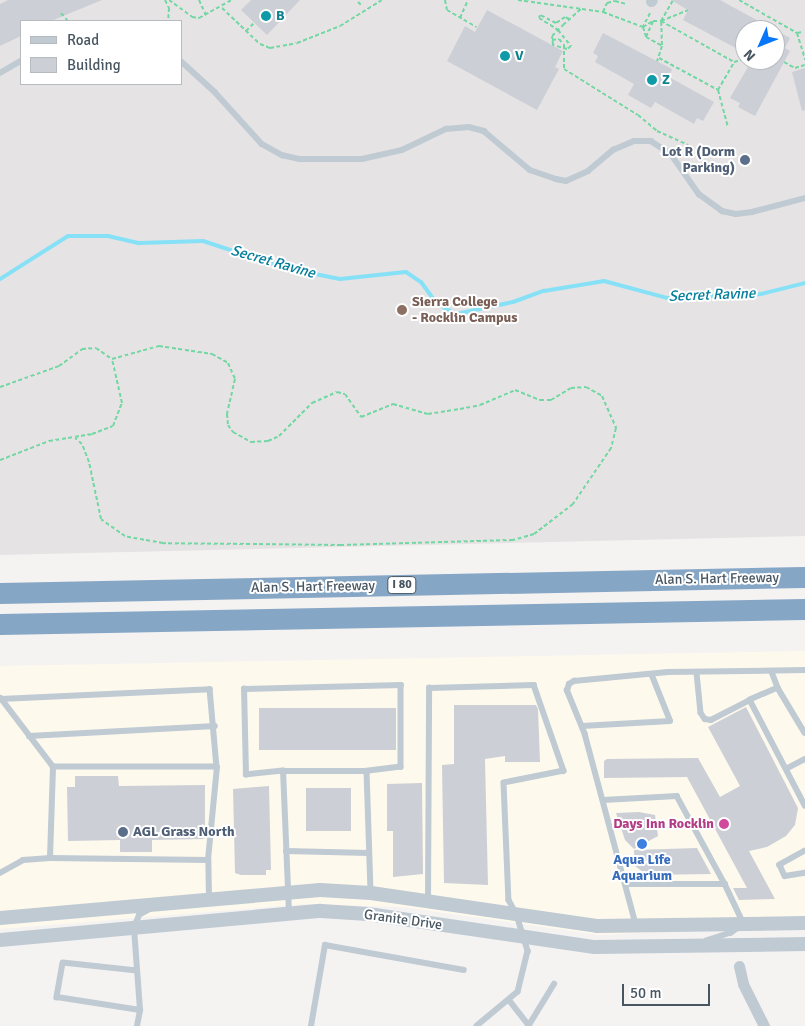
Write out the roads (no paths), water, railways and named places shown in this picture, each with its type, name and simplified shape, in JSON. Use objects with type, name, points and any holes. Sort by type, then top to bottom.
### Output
[{"type":"highway","name":"Alan S. Hart Freeway","points":[[0,593],[805,577]]},
{"type":"highway","points":[[0,624],[805,609]]},
{"type":"street","name":"Granite Drive","points":[[0,918],[287,892],[370,893],[597,926],[805,923]]},
{"type":"street","name":"Granite Drive","points":[[0,940],[289,913],[368,914],[595,947],[805,944]]},
{"type":"street","points":[[739,966],[743,984],[764,1026]]},
{"type":"lane","points":[[0,73],[20,62]]},
{"type":"lane","points":[[182,63],[215,92],[262,144],[282,155],[300,159],[362,159],[402,150],[446,128],[469,127],[484,131],[530,170],[566,181],[588,171],[613,150],[634,141],[651,141],[671,154],[699,194],[722,211],[736,214],[752,212],[805,198]]},
{"type":"lane","points":[[636,926],[582,726],[567,691],[569,684],[574,681],[652,676],[668,672],[772,672],[805,670]]},
{"type":"lane","points":[[772,672],[778,688],[805,733]]},
{"type":"lane","points":[[697,673],[701,713],[705,719],[711,720],[778,688]]},
{"type":"lane","points":[[582,726],[670,721],[652,676]]},
{"type":"lane","points":[[401,685],[401,767],[367,771],[283,771],[246,775],[244,689],[401,685]]},
{"type":"lane","points":[[428,902],[430,688],[534,685],[564,771],[504,783],[508,900],[517,915],[528,951],[522,984],[510,1001],[477,1026]]},
{"type":"lane","points":[[50,858],[53,767],[1,699],[210,689],[215,726],[217,767],[208,860],[209,899]]},
{"type":"lane","points":[[750,700],[805,805]]},
{"type":"lane","points":[[29,736],[215,726]]},
{"type":"lane","points":[[786,768],[805,759]]},
{"type":"lane","points":[[53,767],[217,767]]},
{"type":"lane","points":[[283,771],[289,913]]},
{"type":"lane","points":[[367,771],[370,893]]},
{"type":"lane","points":[[603,800],[678,796],[744,924],[731,933],[690,946]]},
{"type":"lane","points":[[286,851],[369,853]]},
{"type":"lane","points":[[805,851],[780,865],[786,876],[805,873]]},
{"type":"lane","points":[[0,873],[24,860],[50,858],[208,860]]},
{"type":"lane","points":[[626,884],[725,884]]},
{"type":"lane","points":[[138,1026],[140,1010],[134,928],[139,914],[156,905]]},
{"type":"lane","points":[[311,1026],[325,945],[464,970]]},
{"type":"lane","points":[[136,971],[63,963],[57,997],[140,1010]]},
{"type":"lane","points":[[510,1001],[529,1025],[554,984]]},
{"type":"waterway","name":"Secret Ravine","points":[[0,279],[68,236],[108,236],[139,243],[203,241],[285,268],[340,279],[406,272],[421,282],[436,303],[456,314],[513,302],[544,291],[604,281],[667,298],[761,294],[805,283]]},
{"type":"place","name":"B","points":[[266,16]]},
{"type":"place","name":"V","points":[[505,56]]},
{"type":"place","name":"Z","points":[[652,80]]},
{"type":"place","name":"Lot R (Dorm Parking)","points":[[745,160]]},
{"type":"place","name":"Sierra College - Rocklin Campus","points":[[402,310]]},
{"type":"place","name":"Days Inn Rocklin","points":[[724,824]]},
{"type":"place","name":"AGL Grass North","points":[[123,832]]},
{"type":"place","name":"Aqua Life Aquarium","points":[[642,844]]}]
